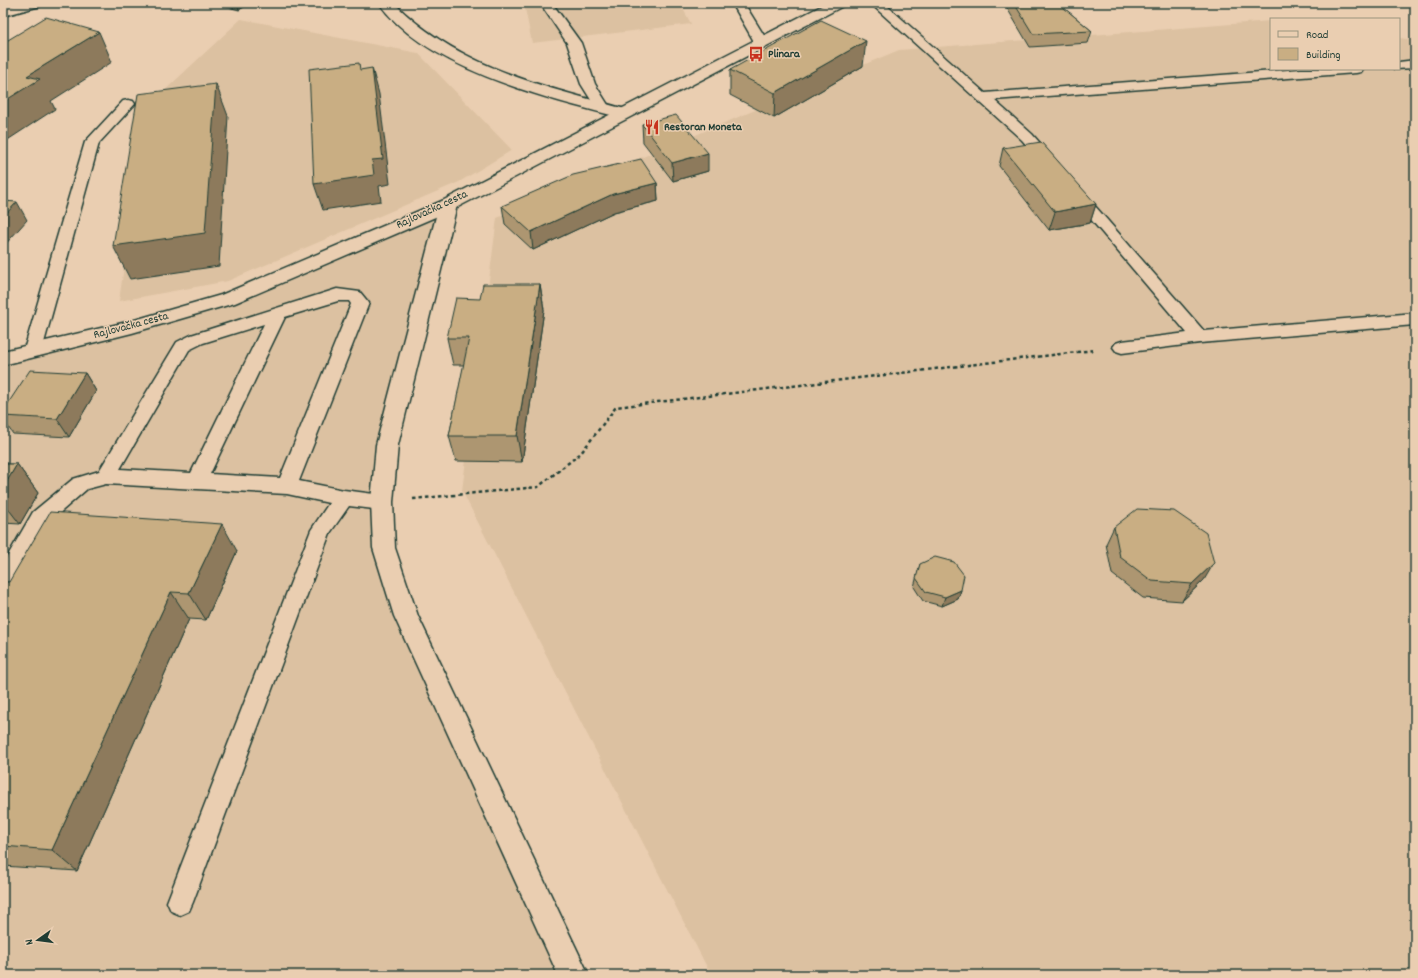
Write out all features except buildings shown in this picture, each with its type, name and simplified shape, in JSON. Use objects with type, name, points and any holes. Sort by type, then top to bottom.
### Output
[{"type":"street","points":[[386,3],[399,18],[417,32],[451,54],[519,83],[566,98],[623,113]]},
{"type":"street","name":"Rajlovačka cesta","points":[[3,358],[132,327],[228,299],[448,205],[835,4]]},
{"type":"street","points":[[448,205],[387,445],[382,502],[384,548],[406,616],[574,975]]},
{"type":"lane","points":[[3,12],[36,3]]},
{"type":"lane","points":[[546,3],[574,43],[588,84],[604,108]]},
{"type":"lane","points":[[738,3],[761,42]]},
{"type":"lane","points":[[876,3],[1027,137],[1200,337]]},
{"type":"lane","points":[[1400,66],[1415,64]]},
{"type":"lane","points":[[982,97],[1343,70]]},
{"type":"lane","points":[[33,350],[92,142],[128,104]]},
{"type":"lane","points":[[106,476],[183,346],[197,339],[337,295],[354,296],[360,303],[287,486]]},
{"type":"lane","points":[[197,481],[278,314]]},
{"type":"lane","points":[[1122,347],[1200,337],[1415,319]]},
{"type":"lane","points":[[3,583],[40,518],[80,484],[106,476],[287,486],[344,498],[382,502]]},
{"type":"lane","points":[[180,902],[321,530],[344,498]]},
{"type":"path","points":[[382,502],[538,487],[581,453],[616,408],[1122,347]]},
{"type":"shaded area","points":[[524,3],[680,3],[691,24],[532,43]]},
{"type":"shaded area","points":[[241,19],[418,53],[512,150],[459,182],[228,281],[119,301],[147,107]]},
{"type":"shaded area","points":[[1270,21],[1270,70],[1400,70],[1400,38],[1415,40],[1415,975],[711,975],[462,491],[497,218],[899,50]]},
{"type":"shaded area","points":[[448,205],[387,445],[384,548],[574,975],[3,975],[3,358],[228,299]]},
{"type":"place","name":"Plinara","points":[[756,54]]},
{"type":"place","name":"Restoran Moneta","points":[[652,127]]}]
